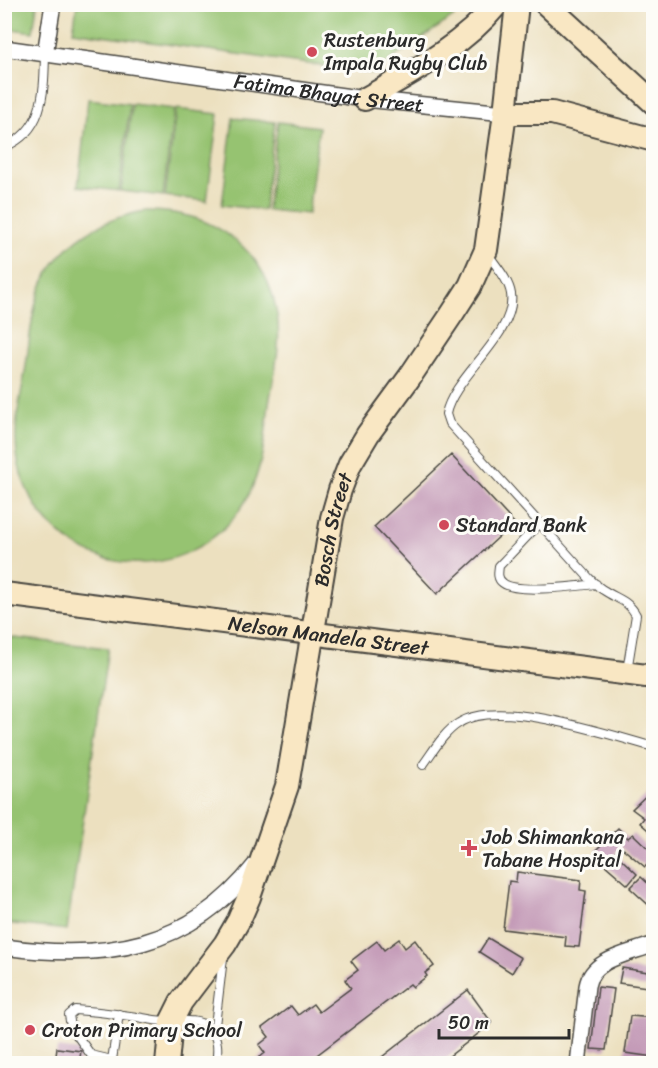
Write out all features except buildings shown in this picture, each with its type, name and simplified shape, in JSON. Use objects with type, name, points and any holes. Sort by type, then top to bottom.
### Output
[{"type":"main road","points":[[365,99],[415,70],[463,37],[486,18],[497,4]]},
{"type":"main road","name":"Bosch Street","points":[[167,1064],[171,1022],[198,978],[225,944],[249,897],[287,786],[332,518],[350,464],[368,434],[409,378],[458,304],[480,267],[486,250],[517,4]]},
{"type":"main road","points":[[546,4],[654,103]]},
{"type":"main road","name":"Fatima Bhayat Street","points":[[505,113],[552,113],[654,140]]},
{"type":"main road","name":"Nelson Mandela Street","points":[[4,594],[654,677]]},
{"type":"street","points":[[45,54],[53,4]]},
{"type":"street","name":"Fatima Bhayat Street","points":[[4,48],[365,99],[505,113]]},
{"type":"street","points":[[4,947],[89,953],[124,949],[154,939],[219,904],[236,888],[265,853]]},
{"type":"street","points":[[578,1064],[589,977],[599,966],[654,944]]},
{"type":"lane","points":[[4,147],[17,142],[36,117],[43,98],[45,54]]},
{"type":"lane","points":[[486,250],[507,282],[511,294],[511,307],[499,332],[451,401],[446,414],[449,423],[596,584],[605,592],[633,608],[636,615],[627,674]]},
{"type":"lane","points":[[540,523],[506,556],[499,566],[498,576],[502,583],[528,589],[596,584]]},
{"type":"lane","points":[[423,765],[443,738],[459,723],[477,715],[512,713],[575,726],[654,747]]},
{"type":"lane","points":[[214,1034],[225,944]]},
{"type":"lane","points":[[119,1014],[112,1060],[91,1056],[71,1027],[69,1015],[75,1010],[119,1014],[171,1022],[200,1022],[214,1034],[218,1045],[216,1064]]},
{"type":"green space","points":[[5,4],[37,5],[33,32],[5,28]]},
{"type":"green space","name":"Rustenburg Impala Rugby Club","points":[[77,4],[470,5],[372,73],[73,31]]},
{"type":"green space","points":[[88,99],[130,104],[119,191],[78,186]]},
{"type":"green space","points":[[132,104],[174,109],[163,196],[121,191]]},
{"type":"green space","points":[[176,109],[218,114],[207,201],[165,196]]},
{"type":"green space","points":[[233,118],[275,122],[264,210],[222,205]]},
{"type":"green space","points":[[278,122],[319,127],[308,214],[267,210]]},
{"type":"green space","points":[[146,211],[170,212],[192,217],[232,237],[248,252],[261,270],[271,291],[279,337],[261,459],[248,496],[237,513],[224,528],[191,551],[152,562],[131,563],[108,559],[86,551],[67,539],[50,524],[36,506],[25,486],[19,464],[16,432],[31,326],[37,299],[53,265],[78,239],[93,229],[110,221]]},
{"type":"green space","points":[[5,637],[108,648],[67,930],[5,923]]},
{"type":"place","name":"Rustenburg Impala Rugby Club","points":[[312,52]]},
{"type":"place","name":"Standard Bank","points":[[444,525]]},
{"type":"place","name":"Job Shimankana Tabane Hospital","points":[[469,848]]},
{"type":"place","name":"Croton Primary School","points":[[30,1030]]}]
